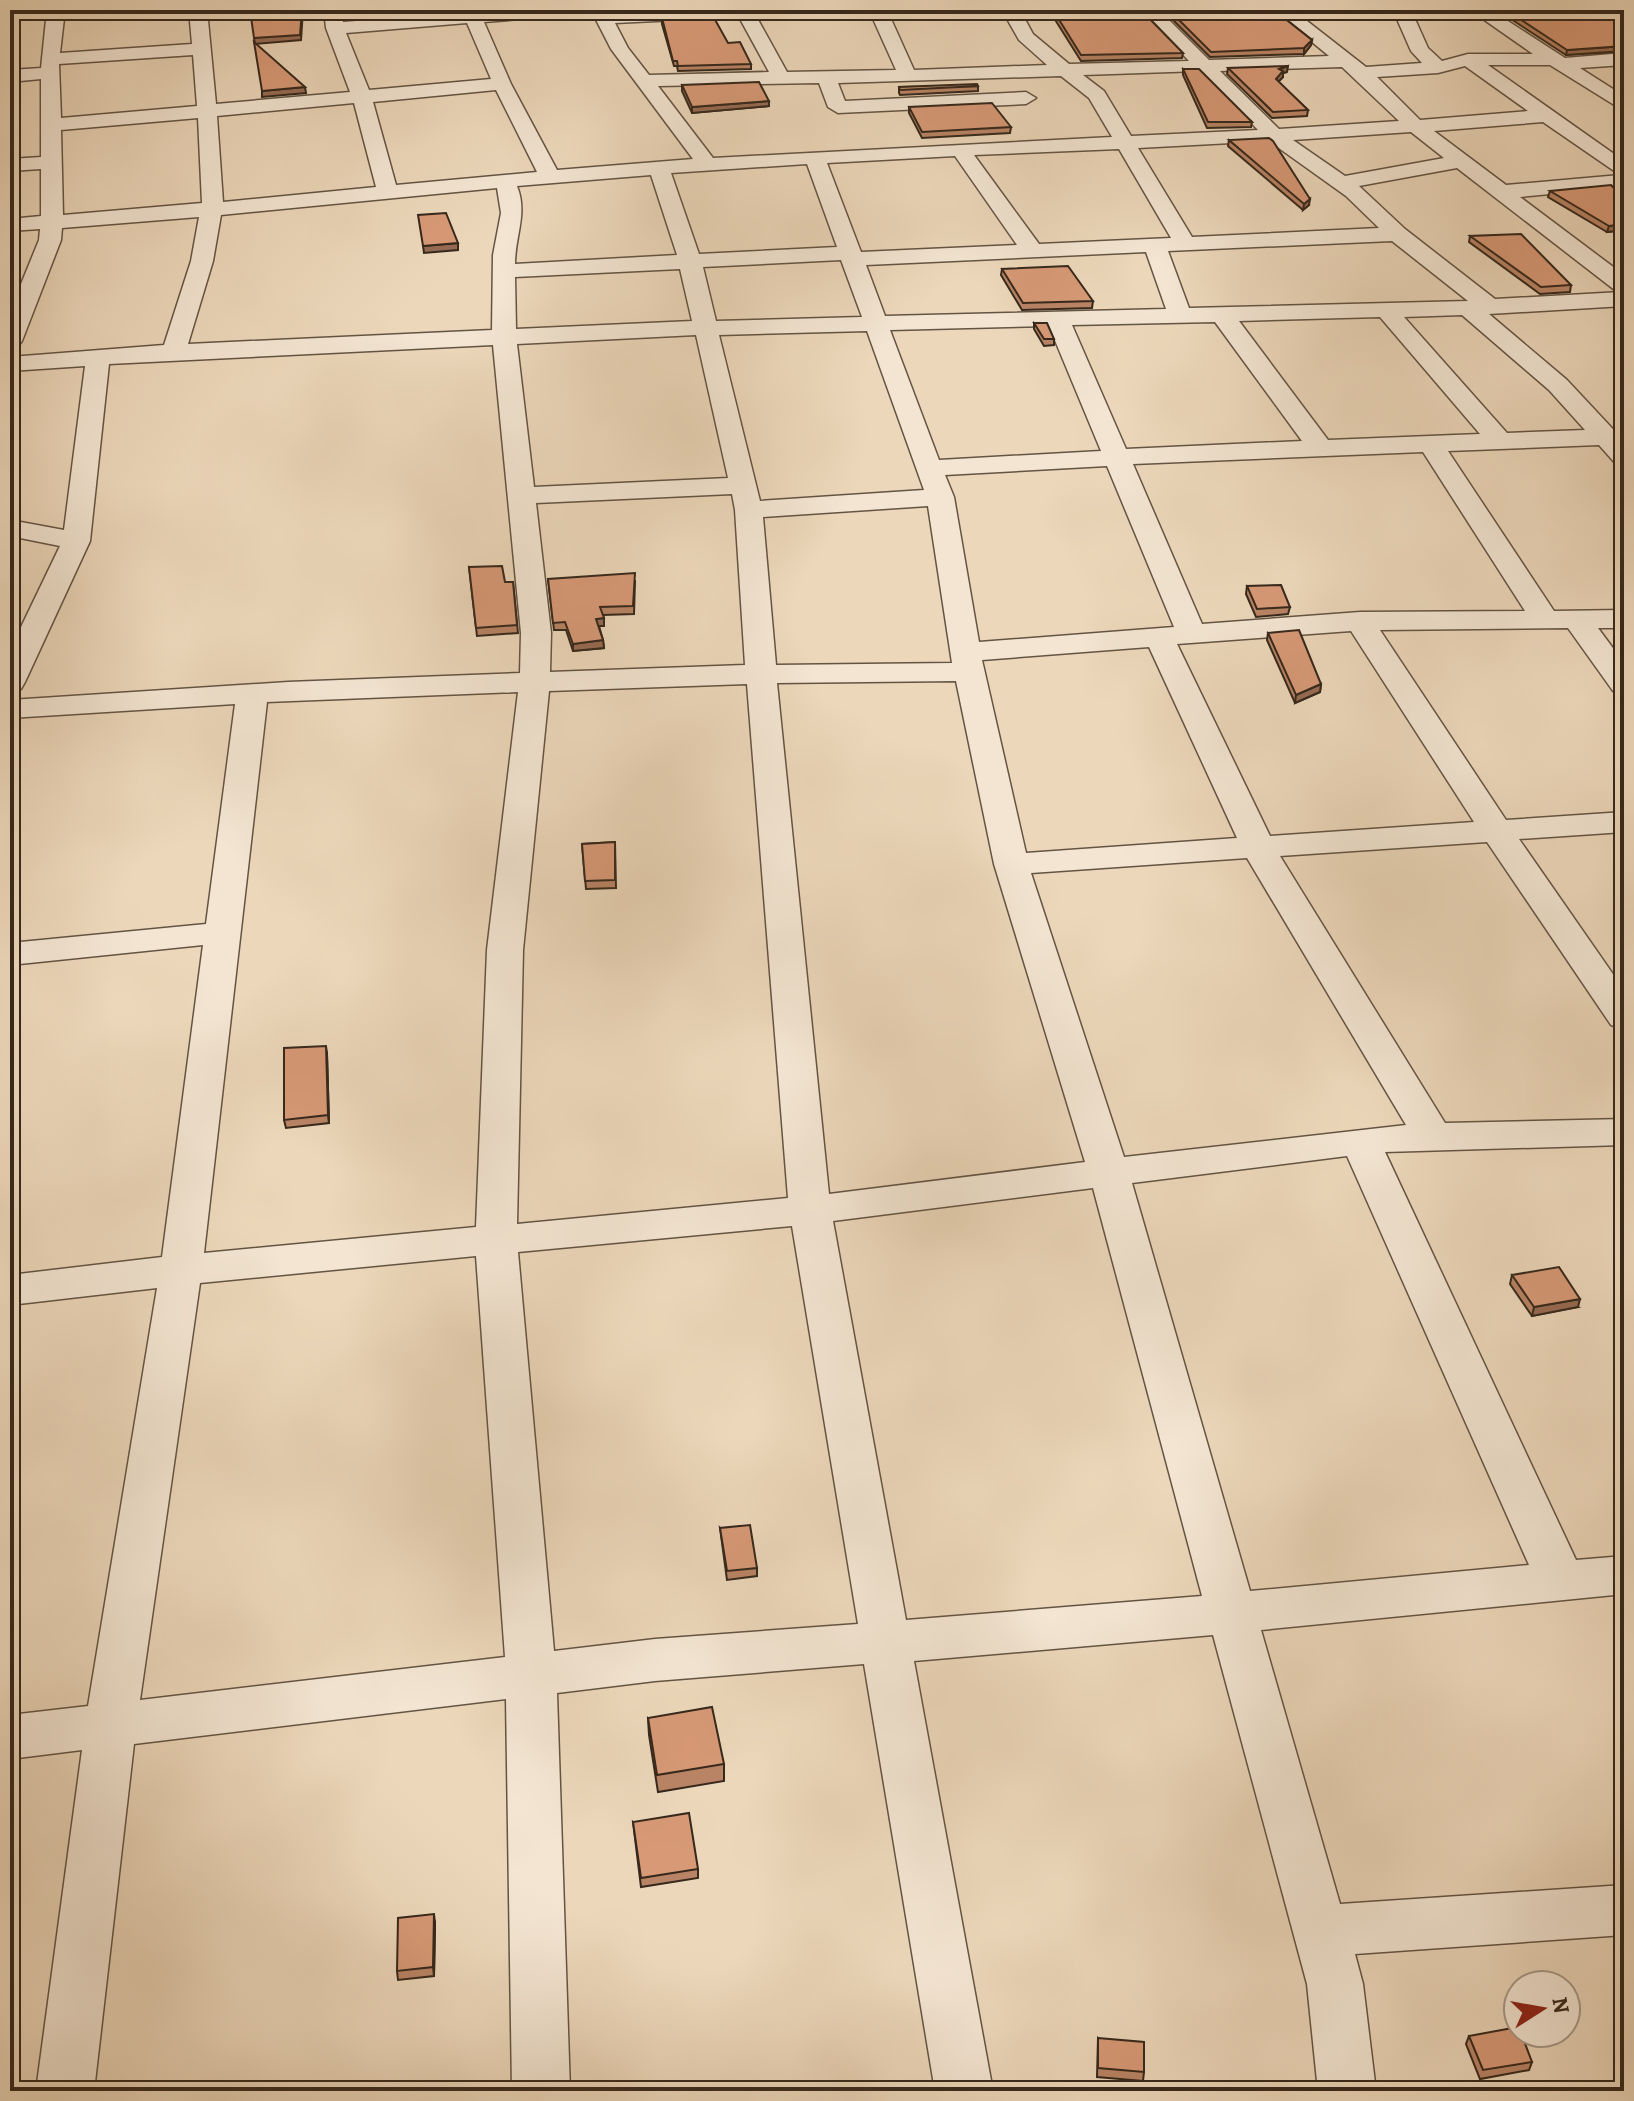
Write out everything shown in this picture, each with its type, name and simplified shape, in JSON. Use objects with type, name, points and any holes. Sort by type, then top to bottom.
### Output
[{"type":"street","points":[[10,341],[50,240],[53,125],[50,66],[56,10]]},
{"type":"street","points":[[174,352],[196,283],[212,211],[214,181],[198,10]]},
{"type":"street","points":[[388,194],[362,98],[334,19],[571,10]]},
{"type":"street","points":[[707,164],[620,49],[602,14],[775,10]]},
{"type":"street","points":[[878,10],[908,76]]},
{"type":"street","points":[[1011,10],[1025,36],[1097,95],[1185,243]]},
{"type":"street","points":[[1149,10],[1276,137],[1342,183],[1479,308],[1558,385],[1624,457]]},
{"type":"street","points":[[1282,10],[1354,67],[1416,127],[1624,286]]},
{"type":"street","points":[[1402,10],[1420,51],[1438,67]]},
{"type":"street","points":[[1479,10],[1624,105]]},
{"type":"street","points":[[745,11],[781,77]]},
{"type":"street","points":[[471,14],[502,84],[551,178]]},
{"type":"street","points":[[10,76],[50,66],[200,49]]},
{"type":"street","points":[[643,81],[1205,66],[1438,67],[1468,60],[1556,62],[1624,59]]},
{"type":"street","points":[[1468,60],[1622,170]]},
{"type":"street","points":[[826,78],[859,156]]},
{"type":"street","points":[[53,125],[502,84]]},
{"type":"street","points":[[838,107],[1097,95]]},
{"type":"street","points":[[10,225],[212,211],[707,164],[1276,137],[1544,116]]},
{"type":"street","points":[[961,151],[1032,250]]},
{"type":"street","points":[[815,158],[935,483],[967,662],[1011,864],[1109,1173],[1321,1931],[1335,1984],[1347,2091]]},
{"type":"street","points":[[1342,183],[1461,161]]},
{"type":"street","points":[[10,165],[53,162]]},
{"type":"street","points":[[659,169],[690,262],[746,497],[810,1210],[964,2091]]},
{"type":"street","points":[[1502,192],[1622,170]]},
{"type":"street","points":[[505,182],[512,213],[504,271],[504,337],[536,633],[535,682],[505,950],[496,1241],[531,1673],[541,2091]]},
{"type":"street","points":[[504,271],[1397,234]]},
{"type":"street","points":[[1154,244],[1179,314]]},
{"type":"street","points":[[10,364],[174,352],[704,328],[1479,308],[1624,299]]},
{"type":"street","points":[[1386,310],[1500,441]]},
{"type":"street","points":[[1221,313],[1320,447]]},
{"type":"street","points":[[1057,317],[1119,457],[1175,636],[1259,849],[1433,1136]]},
{"type":"street","points":[[10,682],[76,541],[98,356]]},
{"type":"street","points":[[523,496],[746,497],[935,483],[1119,457],[1604,437]]},
{"type":"street","points":[[1430,443],[1546,621]]},
{"type":"street","points":[[10,528],[76,541]]},
{"type":"street","points":[[10,709],[252,696],[288,691],[761,674],[967,662],[1175,636],[1360,621],[1624,619]]},
{"type":"street","points":[[1360,621],[1497,832],[1624,1017]]},
{"type":"street","points":[[1578,621],[1624,684]]},
{"type":"street","points":[[65,2091],[111,1723],[181,1270],[252,696]]},
{"type":"street","points":[[1011,864],[1624,822]]},
{"type":"street","points":[[10,954],[221,933]]},
{"type":"street","points":[[10,1290],[181,1270],[810,1210],[1360,1141],[1433,1136],[1624,1132]]},
{"type":"street","points":[[1360,1141],[1561,1581]]},
{"type":"street","points":[[10,1737],[655,1660],[1230,1613],[1624,1575]]},
{"type":"street","points":[[1321,1931],[1624,1910]]},
{"type":"building","points":[[250,10],[302,10],[300,35],[254,38]]},
{"type":"building","points":[[1053,10],[1141,10],[1183,53],[1081,55]]},
{"type":"building","points":[[1169,10],[1274,10],[1312,40],[1304,48],[1211,52]]},
{"type":"building","points":[[1506,10],[1615,10],[1624,15],[1624,46],[1567,50]]},
{"type":"building","points":[[713,16],[728,43],[740,42],[751,64],[678,66],[677,61],[673,61],[662,18]]},
{"type":"building","points":[[254,42],[305,87],[262,91]]},
{"type":"building","points":[[1288,66],[1279,69],[1283,71],[1276,79],[1308,110],[1273,112],[1228,68]]},
{"type":"building","points":[[1183,69],[1199,69],[1252,122],[1208,122]]},
{"type":"building","points":[[759,82],[769,101],[692,107],[682,85]]},
{"type":"building","points":[[977,84],[900,90],[899,87]]},
{"type":"building","points":[[992,103],[1011,127],[922,132],[909,107]]},
{"type":"building","points":[[1269,138],[1310,199],[1304,204],[1229,140]]},
{"type":"building","points":[[1611,185],[1624,199],[1624,224],[1609,226],[1550,191]]},
{"type":"building","points":[[446,213],[458,243],[423,246],[418,215]]},
{"type":"building","points":[[1521,234],[1571,285],[1541,287],[1470,236]]},
{"type":"building","points":[[1068,266],[1093,301],[1023,303],[1002,269]]},
{"type":"building","points":[[1034,323],[1047,323],[1054,339],[1044,339]]},
{"type":"building","points":[[502,566],[505,582],[513,582],[517,625],[476,628],[469,567]]},
{"type":"building","points":[[635,573],[633,606],[600,607],[604,618],[596,619],[603,640],[573,644],[565,622],[553,623],[548,579]]},
{"type":"building","points":[[1281,585],[1290,607],[1257,609],[1247,586]]},
{"type":"building","points":[[1299,630],[1321,684],[1296,695],[1268,633]]},
{"type":"building","points":[[615,842],[615,880],[585,881],[582,844]]},
{"type":"building","points":[[326,1046],[328,1115],[284,1120],[284,1048]]},
{"type":"building","points":[[1559,1267],[1580,1299],[1534,1307],[1512,1275]]},
{"type":"building","points":[[750,1525],[757,1568],[727,1571],[720,1528]]},
{"type":"building","points":[[712,1707],[724,1764],[657,1775],[648,1718]]},
{"type":"building","points":[[689,1813],[698,1869],[641,1878],[633,1822]]},
{"type":"building","points":[[434,1914],[433,1967],[397,1971],[398,1918]]},
{"type":"building","points":[[1502,2030],[1502,2049],[1527,2049],[1532,2062],[1483,2070],[1469,2036]]},
{"type":"building","points":[[1098,2038],[1144,2042],[1144,2072],[1098,2068]]},
{"type":"building","points":[[871,2088],[916,2090],[916,2091],[871,2091]]}]
